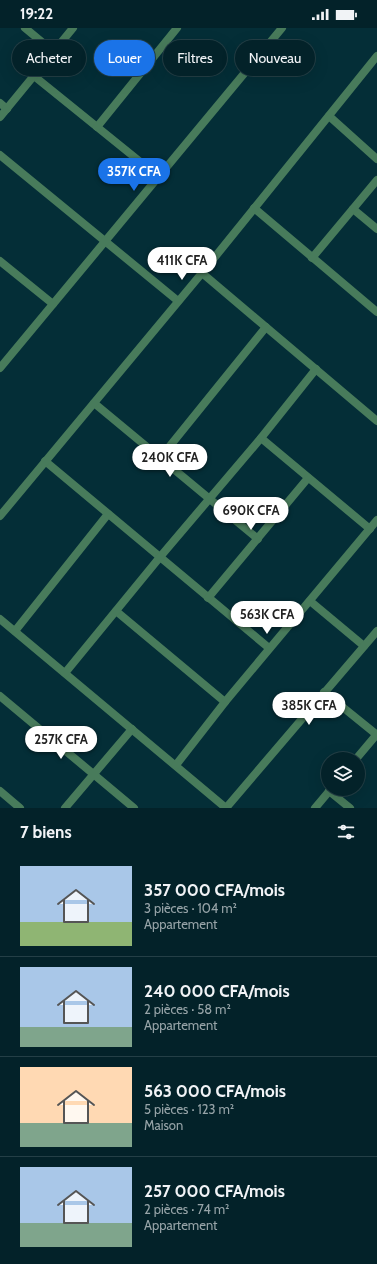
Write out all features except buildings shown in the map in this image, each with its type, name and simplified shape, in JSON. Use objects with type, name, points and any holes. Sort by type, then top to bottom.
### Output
[{"type":"street","points":[[25,28],[40,40]]},
{"type":"street","points":[[64,40],[73,28]]},
{"type":"street","points":[[97,127],[178,28]]},
{"type":"street","points":[[0,368],[282,28]]},
{"type":"street","points":[[0,516],[3,506],[45,461],[94,403],[377,56]]},
{"type":"street","points":[[0,117],[34,76],[159,177]]},
{"type":"street","points":[[0,103],[7,109]]},
{"type":"street","points":[[329,116],[377,159]]},
{"type":"street","points":[[0,155],[178,301]]},
{"type":"street","points":[[312,258],[377,180]]},
{"type":"street","points":[[254,208],[377,312]]},
{"type":"street","points":[[353,209],[377,228]]},
{"type":"street","points":[[0,261],[53,304]]},
{"type":"street","points":[[202,272],[377,421]]},
{"type":"street","points":[[161,457],[266,328]]},
{"type":"street","points":[[65,673],[160,557],[261,438],[316,369]]},
{"type":"street","points":[[94,403],[161,457],[258,539]]},
{"type":"street","points":[[261,438],[370,529]]},
{"type":"street","points":[[45,461],[269,648]]},
{"type":"street","points":[[208,598],[308,478]]},
{"type":"street","points":[[15,631],[108,514]]},
{"type":"street","points":[[176,765],[224,702],[377,520]]},
{"type":"street","points":[[310,601],[364,646]]},
{"type":"street","points":[[116,611],[224,702]]},
{"type":"street","points":[[0,619],[226,808],[377,631]]},
{"type":"street","points":[[324,692],[377,735],[362,752]]},
{"type":"street","points":[[0,696],[134,808]]},
{"type":"street","points":[[65,808],[132,729]]},
{"type":"street","points":[[0,791],[15,806]]},
{"type":"street","points":[[315,808],[325,796]]},
{"type":"street","points":[[337,796],[350,808]]}]
